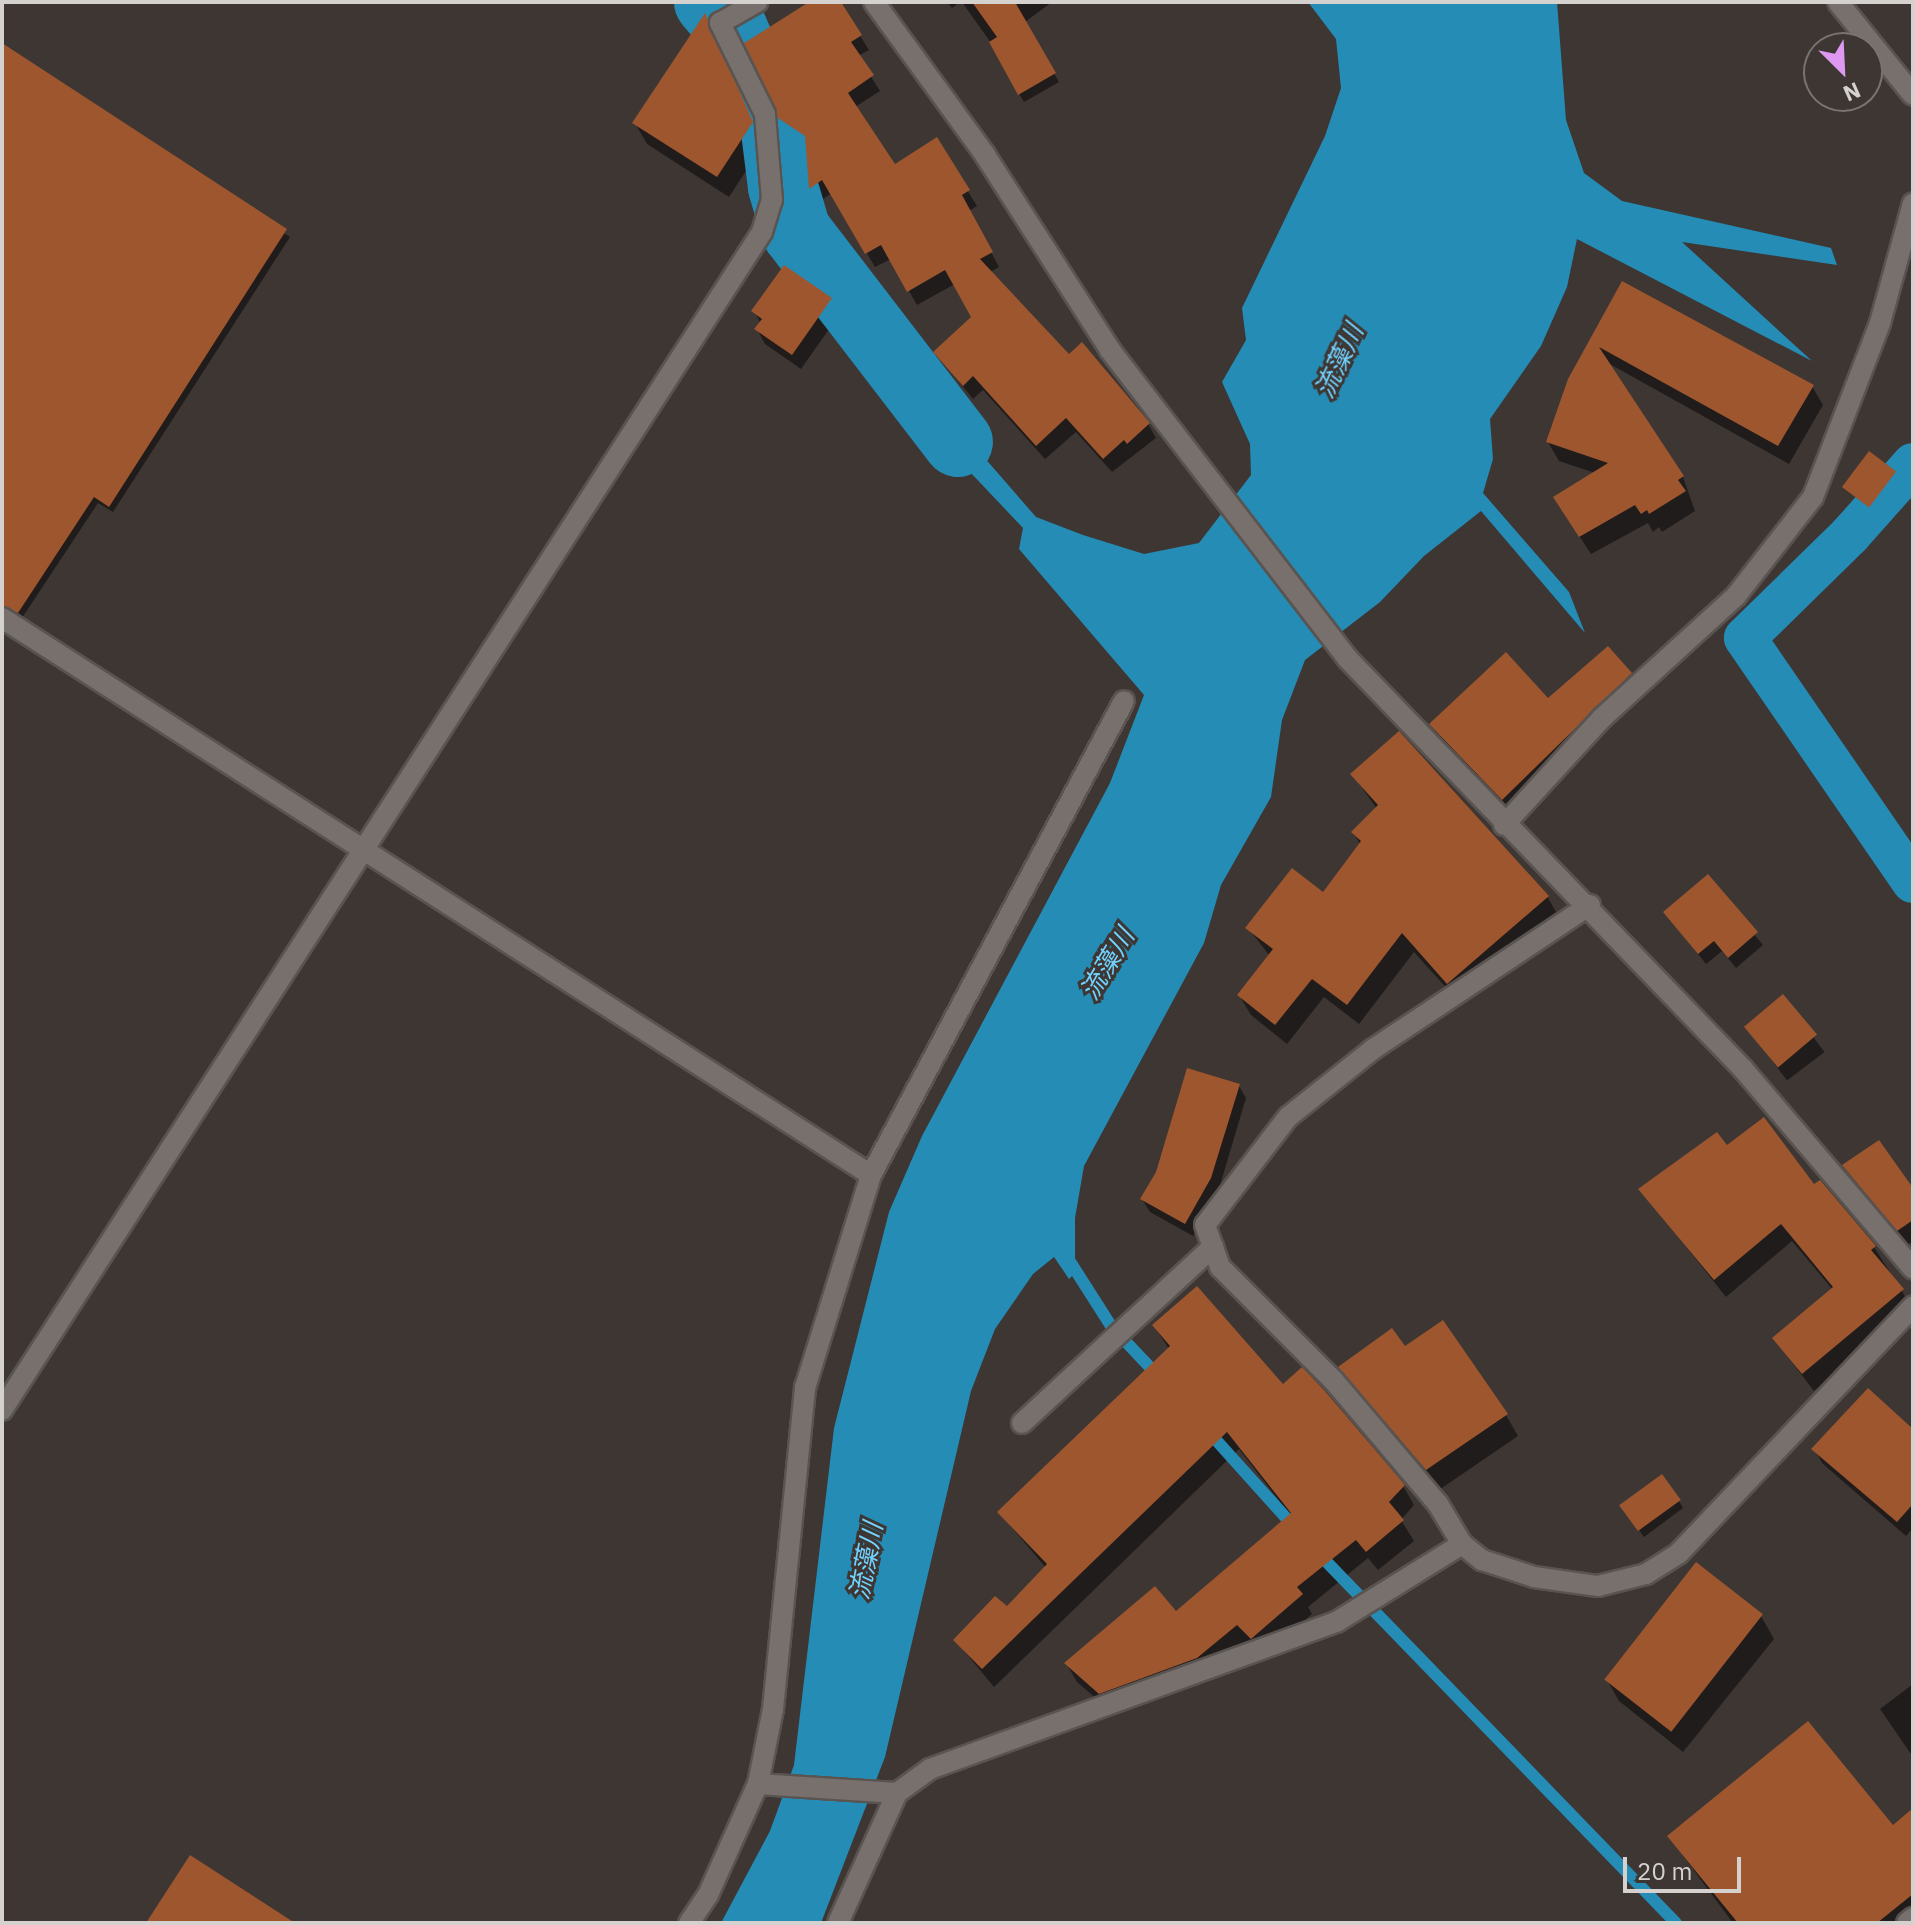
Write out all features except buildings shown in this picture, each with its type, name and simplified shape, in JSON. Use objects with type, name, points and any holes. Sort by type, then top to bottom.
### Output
[{"type":"street","points":[[874,2],[985,155],[1110,350],[1347,658],[1421,730],[1504,825],[1590,905],[1743,1069],[1913,1269]]},
{"type":"street","points":[[1838,2],[1913,95]]},
{"type":"street","points":[[2,1410],[361,848],[762,232],[772,200],[765,114],[720,23],[752,6]]},
{"type":"street","points":[[1504,825],[1602,718],[1736,596],[1813,497],[1880,323],[1913,203]]},
{"type":"street","points":[[2,618],[871,1175]]},
{"type":"street","points":[[689,1923],[708,1895],[767,1785],[805,1388],[871,1175],[1124,701]]},
{"type":"street","points":[[1590,905],[1372,1050],[1288,1117],[1205,1225],[1220,1267],[1334,1381],[1438,1504],[1462,1544],[1482,1560],[1534,1577],[1598,1586],[1646,1574],[1679,1553],[1913,1306]]},
{"type":"street","points":[[1022,1423],[1213,1247]]},
{"type":"street","points":[[767,1785],[890,1792],[930,1769],[1338,1621],[1462,1544]]},
{"type":"street","points":[[838,1923],[890,1792]]},
{"type":"street","points":[[1907,1923],[1913,1918]]},
{"type":"water","name":"流藻川","points":[[1308,2],[1557,2],[1566,120],[1584,173],[1622,201],[1831,248],[1837,265],[1682,242],[1812,361],[1577,239],[1567,287],[1541,346],[1490,419],[1493,459],[1483,493],[1569,592],[1585,633],[1481,511],[1424,556],[1380,602],[1305,660],[1282,720],[1271,797],[1221,885],[1204,943],[1084,1166],[1075,1218],[1075,1273],[1069,1279],[1054,1257],[1033,1274],[995,1329],[971,1391],[885,1757],[821,1923],[721,1923],[770,1831],[794,1765],[834,1428],[889,1212],[922,1136],[1110,783],[1144,695],[1019,549],[1023,528],[952,453],[963,433],[1036,517],[1083,535],[1144,554],[1199,543],[1251,475],[1250,444],[1222,382],[1246,340],[1242,308],[1325,136],[1341,88],[1336,39]]},
{"type":"waterway","points":[[709,2],[733,30],[775,123],[783,187],[796,231],[958,442]]},
{"type":"waterway","points":[[1913,464],[1850,535],[1745,638],[1913,882]]},
{"type":"waterway","points":[[1069,1260],[1111,1326],[1160,1378]]},
{"type":"waterway","points":[[1207,1430],[1296,1529]]},
{"type":"waterway","points":[[1317,1552],[1676,1923]]}]
